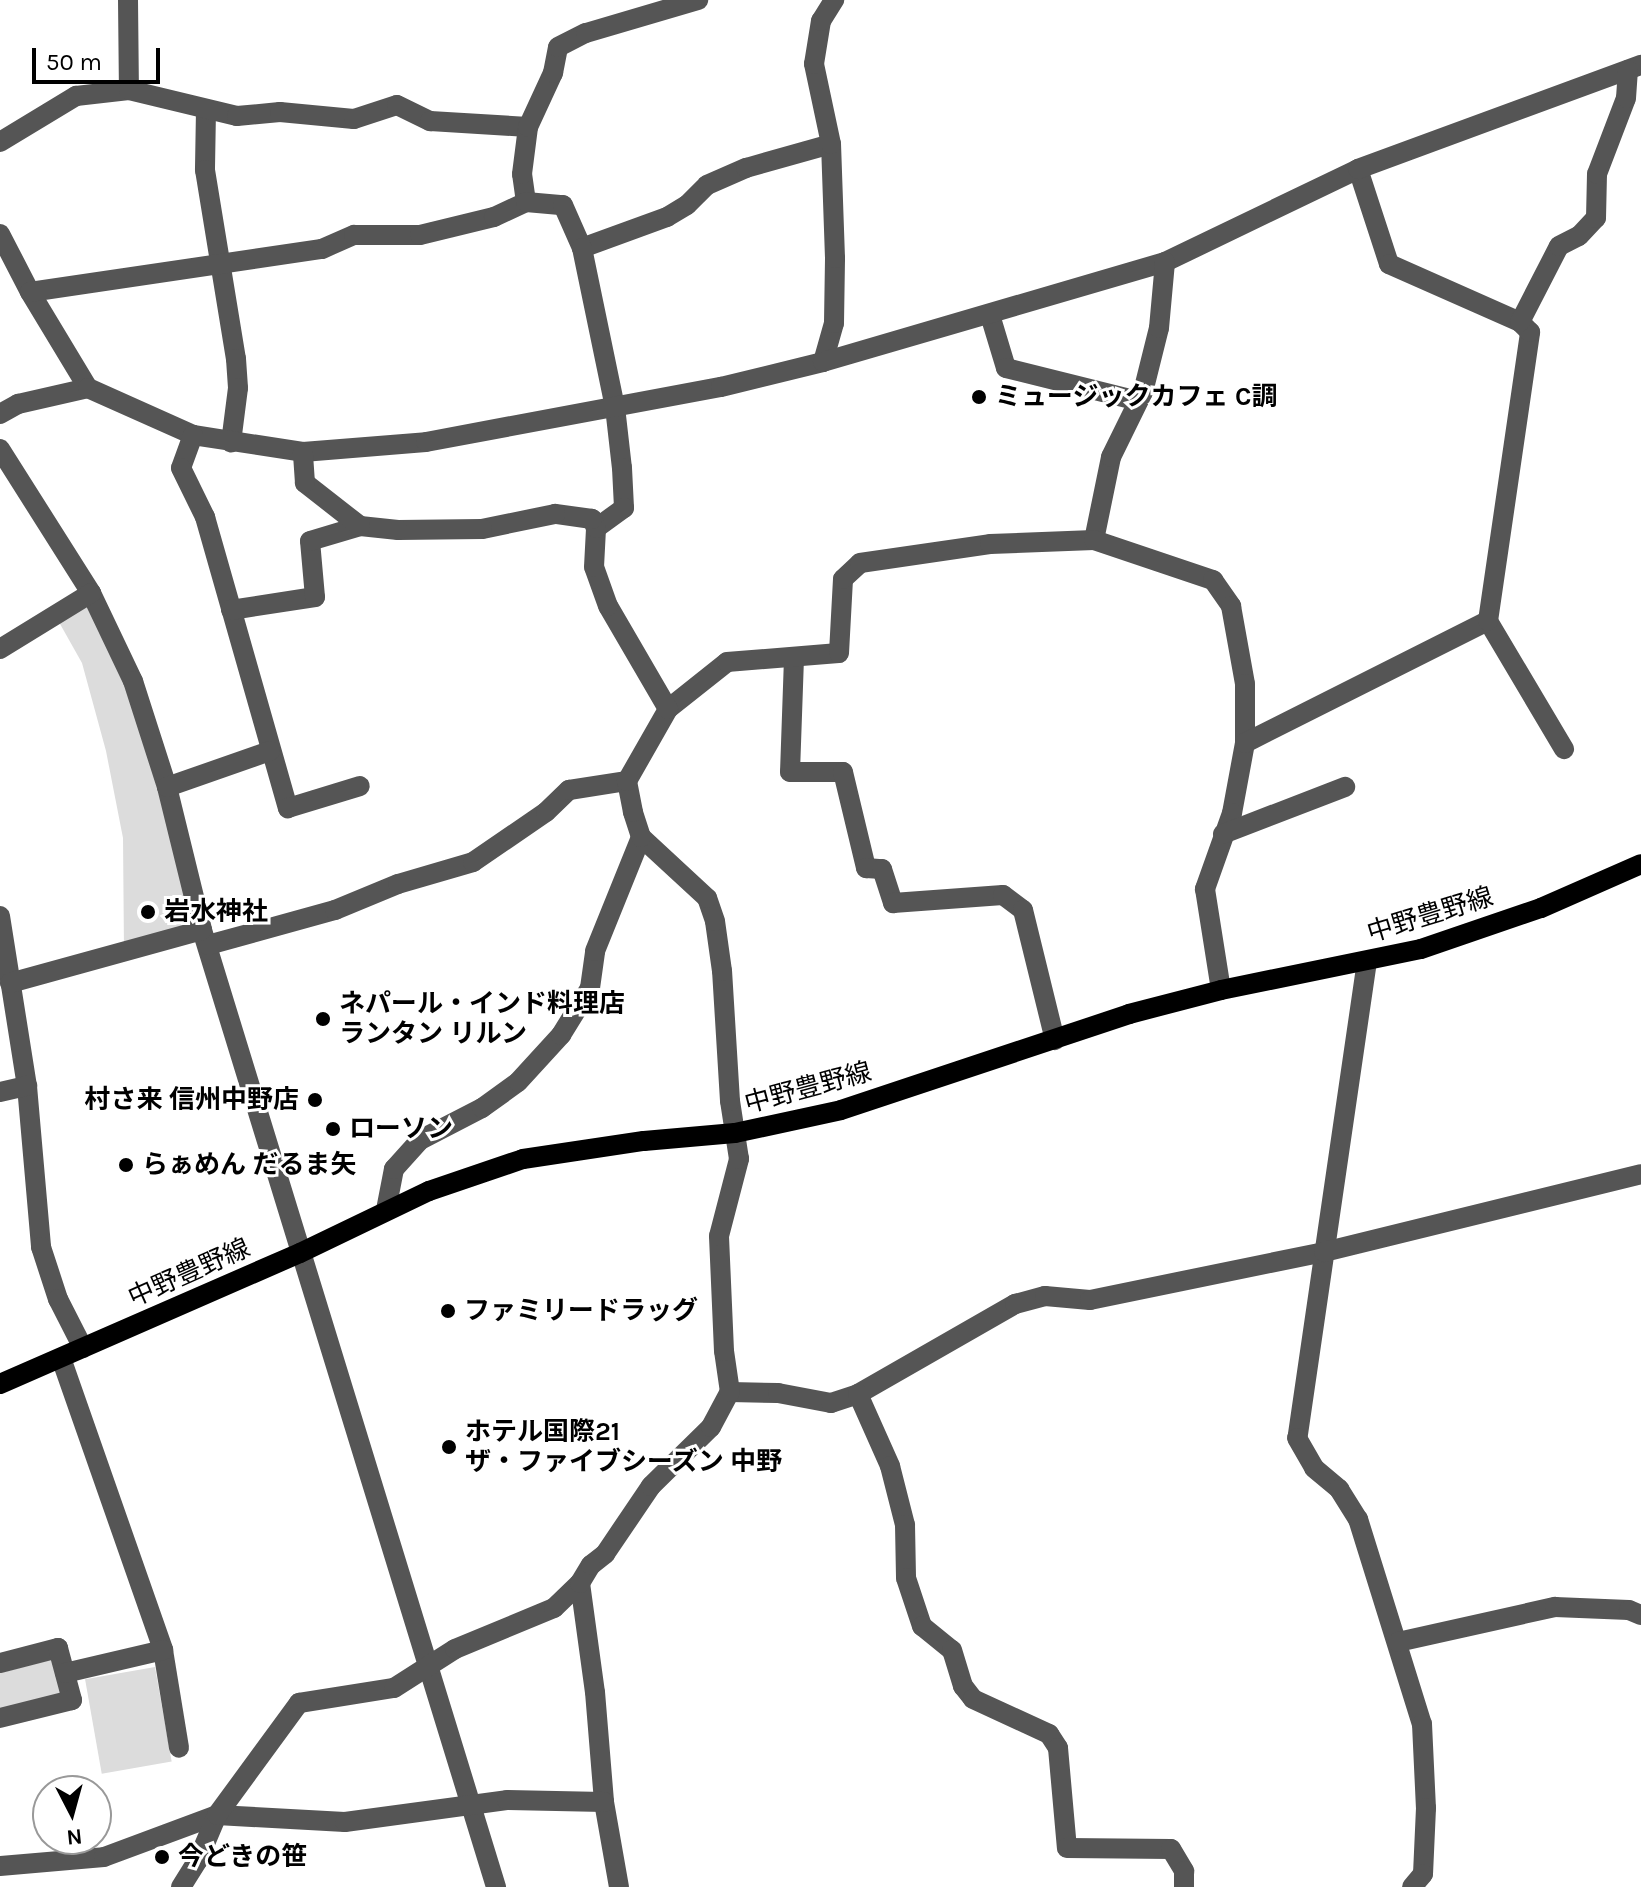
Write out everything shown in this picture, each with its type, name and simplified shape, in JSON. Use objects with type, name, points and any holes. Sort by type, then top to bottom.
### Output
[{"type":"main road","name":"中野豊野線","points":[[0,1384],[300,1253],[386,1210],[523,1159],[644,1141],[735,1133],[841,1110],[1129,1014],[1221,990],[1421,949],[1541,908],[1641,864]]},
{"type":"street","points":[[128,0],[129,90]]},
{"type":"street","points":[[526,202],[522,174],[528,127],[553,73],[558,47],[586,33],[659,6],[698,0]]},
{"type":"street","points":[[823,362],[834,323],[831,144],[814,64],[821,21],[834,0]]},
{"type":"street","points":[[0,234],[30,292],[88,388],[193,435],[231,443],[303,452],[426,442],[721,387],[990,315],[1165,262],[1358,169],[1634,68]]},
{"type":"street","points":[[1520,322],[1559,246],[1579,236],[1596,218],[1597,174],[1634,68]]},
{"type":"street","points":[[0,142],[76,96],[129,90],[237,116],[280,112],[354,119],[397,105],[430,121],[528,127]]},
{"type":"street","points":[[206,110],[205,170],[236,359],[238,388],[231,443]]},
{"type":"street","points":[[582,248],[667,217],[687,205],[707,185],[746,168],[831,144]]},
{"type":"street","points":[[1358,169],[1389,264],[1520,322],[1530,332],[1488,621],[1564,749]]},
{"type":"street","points":[[30,292],[322,249],[354,235],[420,235],[494,217],[526,202],[563,205],[582,248],[615,407],[624,508],[596,528]]},
{"type":"street","points":[[1094,540],[1111,457],[1138,401],[1159,328],[1165,262]]},
{"type":"street","points":[[990,315],[1006,368],[1138,401]]},
{"type":"street","points":[[0,414],[18,404],[88,388]]},
{"type":"street","points":[[193,435],[181,468],[205,517],[288,808],[360,786]]},
{"type":"street","points":[[0,449],[91,593],[133,681],[167,787],[205,938],[496,1887]]},
{"type":"street","points":[[303,452],[305,483],[360,526]]},
{"type":"street","points":[[231,610],[315,597],[310,541],[360,526],[398,530],[482,529],[555,514],[592,519],[596,528],[594,567],[608,606],[668,709]]},
{"type":"street","points":[[181,1887],[198,1860],[217,1815],[299,1703],[394,1688],[429,1669],[455,1649],[554,1608],[580,1583],[591,1565],[605,1554],[651,1486],[711,1427],[730,1392],[724,1351],[719,1236],[739,1159],[715,921],[707,898],[641,837],[627,781],[668,709],[727,662],[839,653],[843,579],[860,563],[990,544],[1094,540],[1213,580],[1231,606],[1245,684],[1245,743],[1232,813],[1205,889],[1221,990]]},
{"type":"street","points":[[0,649],[91,593]]},
{"type":"street","points":[[1245,743],[1488,621]]},
{"type":"street","points":[[794,658],[790,772],[843,772],[866,868],[882,869],[893,903],[1003,895],[1023,910],[1055,1040]]},
{"type":"street","points":[[167,787],[270,751]]},
{"type":"street","points":[[10,983],[335,910],[398,884],[473,862],[546,812],[569,790],[627,781]]},
{"type":"street","points":[[1223,834],[1345,787]]},
{"type":"street","points":[[386,1210],[394,1169],[420,1140],[482,1108],[518,1082],[561,1035],[590,988],[595,951],[641,837]]},
{"type":"street","points":[[0,916],[27,1086],[41,1247],[58,1299],[83,1348]]},
{"type":"street","points":[[1367,961],[1297,1438],[1314,1468],[1339,1489],[1358,1519],[1422,1724],[1426,1808],[1423,1874],[1412,1887]]},
{"type":"street","points":[[0,1092],[27,1086]]},
{"type":"street","points":[[730,1392],[778,1393],[831,1403],[858,1394],[1015,1304],[1045,1296],[1090,1300],[1324,1252],[1641,1174]]},
{"type":"street","points":[[61,1358],[163,1650],[179,1748]]},
{"type":"street","points":[[858,1394],[890,1466],[905,1525],[906,1578],[922,1626],[952,1650],[963,1686],[973,1699],[1049,1734],[1058,1748],[1067,1848],[1171,1849],[1184,1871],[1184,1887]]},
{"type":"street","points":[[580,1583],[595,1692],[604,1802],[619,1887]]},
{"type":"street","points":[[1398,1642],[1555,1607],[1629,1610],[1641,1615]]},
{"type":"street","points":[[0,1663],[58,1648],[72,1700],[0,1718]]},
{"type":"street","points":[[65,1673],[163,1650]]},
{"type":"street","points":[[12,1887],[7,1866],[104,1857],[217,1815],[345,1822],[507,1800],[604,1802]]},
{"type":"shaded area","points":[[91,593],[112,633],[202,930],[124,952],[123,838],[106,751],[82,663],[55,615]]},
{"type":"shaded area","points":[[53,1659],[62,1695],[0,1711],[0,1673]]},
{"type":"shaded area","points":[[155,1667],[172,1762],[102,1774],[85,1679]]},
{"type":"place","name":"ミュージックカフェ C調","points":[[979,397]]},
{"type":"place","name":"岩水神社","points":[[148,912]]},
{"type":"place","name":"ネパール・インド料理店 ランタン リルン","points":[[323,1019]]},
{"type":"place","name":"村さ来 信州中野店","points":[[315,1100]]},
{"type":"place","name":"ローソン","points":[[333,1129]]},
{"type":"place","name":"らぁめん だるま矢","points":[[126,1165]]},
{"type":"place","name":"ファミリードラッグ","points":[[448,1311]]},
{"type":"place","name":"ホテル国際21 ザ・ファイブシーズン 中野","points":[[449,1447]]},
{"type":"place","name":"今どきの笹","points":[[162,1857]]}]
